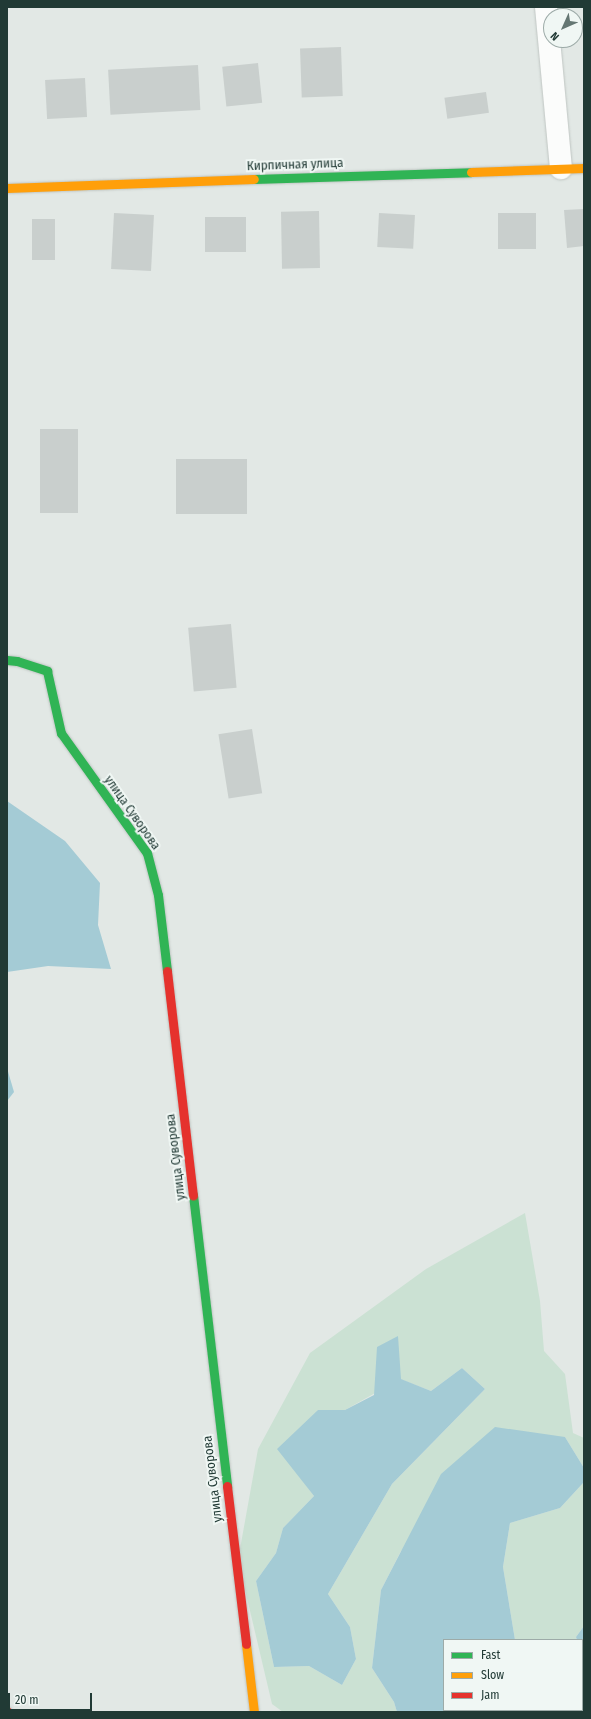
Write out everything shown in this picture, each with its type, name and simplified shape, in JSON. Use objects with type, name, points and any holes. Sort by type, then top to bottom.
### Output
[{"type":"street","points":[[546,7],[561,168]]},
{"type":"street","name":"Кирпичная улица","points":[[7,188],[584,168]]},
{"type":"street","name":"улица Суворова","points":[[7,660],[17,661],[48,670],[61,733],[87,772],[147,853],[158,895],[254,1712]]},
{"type":"green space","points":[[525,1213],[540,1301],[544,1351],[565,1374],[573,1433],[584,1438],[584,1468],[565,1437],[401,1551],[381,1590],[372,1668],[394,1702],[397,1712],[283,1712],[272,1704],[238,1560],[258,1449],[310,1353],[426,1269]],"holes":[[[462,1368],[485,1389],[392,1484],[328,1594],[350,1627],[356,1659],[342,1685],[309,1666],[274,1667],[256,1581],[276,1553],[283,1528],[314,1496],[299,1476],[318,1410],[345,1410],[400,1379],[431,1391]]]},
{"type":"green space","points":[[584,1482],[584,1626],[576,1637],[577,1639],[515,1639],[503,1567],[510,1523],[560,1508]]},
{"type":"green space","points":[[583,1662],[584,1712],[455,1712],[583,1711]]},
{"type":"water","points":[[7,801],[65,841],[100,883],[98,925],[111,969],[48,966],[7,972]]},
{"type":"water","points":[[7,1068],[14,1092],[7,1101]]},
{"type":"water","points":[[398,1336],[401,1379],[431,1391],[462,1368],[485,1389],[392,1484],[328,1594],[350,1627],[356,1659],[342,1685],[309,1666],[274,1667],[256,1581],[276,1553],[283,1528],[314,1496],[277,1449],[318,1410],[345,1410],[374,1395],[377,1347]]},
{"type":"water","points":[[495,1427],[565,1437],[584,1468],[584,1482],[560,1508],[510,1523],[503,1567],[515,1639],[443,1639],[443,1711],[456,1711],[397,1712],[394,1702],[372,1668],[381,1590],[441,1474]]},
{"type":"water","points":[[584,1626],[584,1665],[583,1639],[577,1639],[576,1637]]},
{"type":"building","points":[[341,47],[343,96],[302,97],[300,48]]},
{"type":"building","points":[[258,63],[262,103],[226,107],[222,67]]},
{"type":"building","points":[[198,65],[200,110],[110,115],[108,70]]},
{"type":"building","points":[[85,78],[87,117],[47,119],[45,80]]},
{"type":"building","points":[[486,92],[489,113],[447,119],[444,98]]},
{"type":"building","points":[[584,209],[584,246],[567,248],[564,210]]},
{"type":"building","points":[[319,211],[320,268],[282,269],[281,212]]},
{"type":"building","points":[[114,213],[154,215],[151,271],[111,269]]},
{"type":"building","points":[[379,213],[415,215],[413,249],[377,247]]},
{"type":"building","points":[[498,213],[536,213],[536,249],[498,249]]},
{"type":"building","points":[[205,217],[246,217],[246,252],[205,252]]},
{"type":"building","points":[[32,219],[55,219],[55,260],[32,260]]},
{"type":"building","points":[[40,429],[78,429],[78,513],[40,513]]},
{"type":"building","points":[[176,459],[247,459],[247,514],[176,514]]},
{"type":"building","points":[[231,624],[237,688],[194,692],[188,628]]},
{"type":"building","points":[[252,729],[262,793],[229,799],[218,734]]},
{"type":"traffic: fast","points":[[254,179],[471,172]]},
{"type":"traffic: fast","points":[[7,660],[17,661],[47,671],[61,733],[147,853],[158,895],[167,971]]},
{"type":"traffic: fast","points":[[193,1195],[227,1486]]},
{"type":"traffic: slow","points":[[471,172],[584,168]]},
{"type":"traffic: slow","points":[[7,188],[254,179]]},
{"type":"traffic: slow","points":[[246,1644],[254,1712]]},
{"type":"traffic: jam","points":[[167,971],[193,1195]]},
{"type":"traffic: jam","points":[[227,1486],[246,1644]]}]
